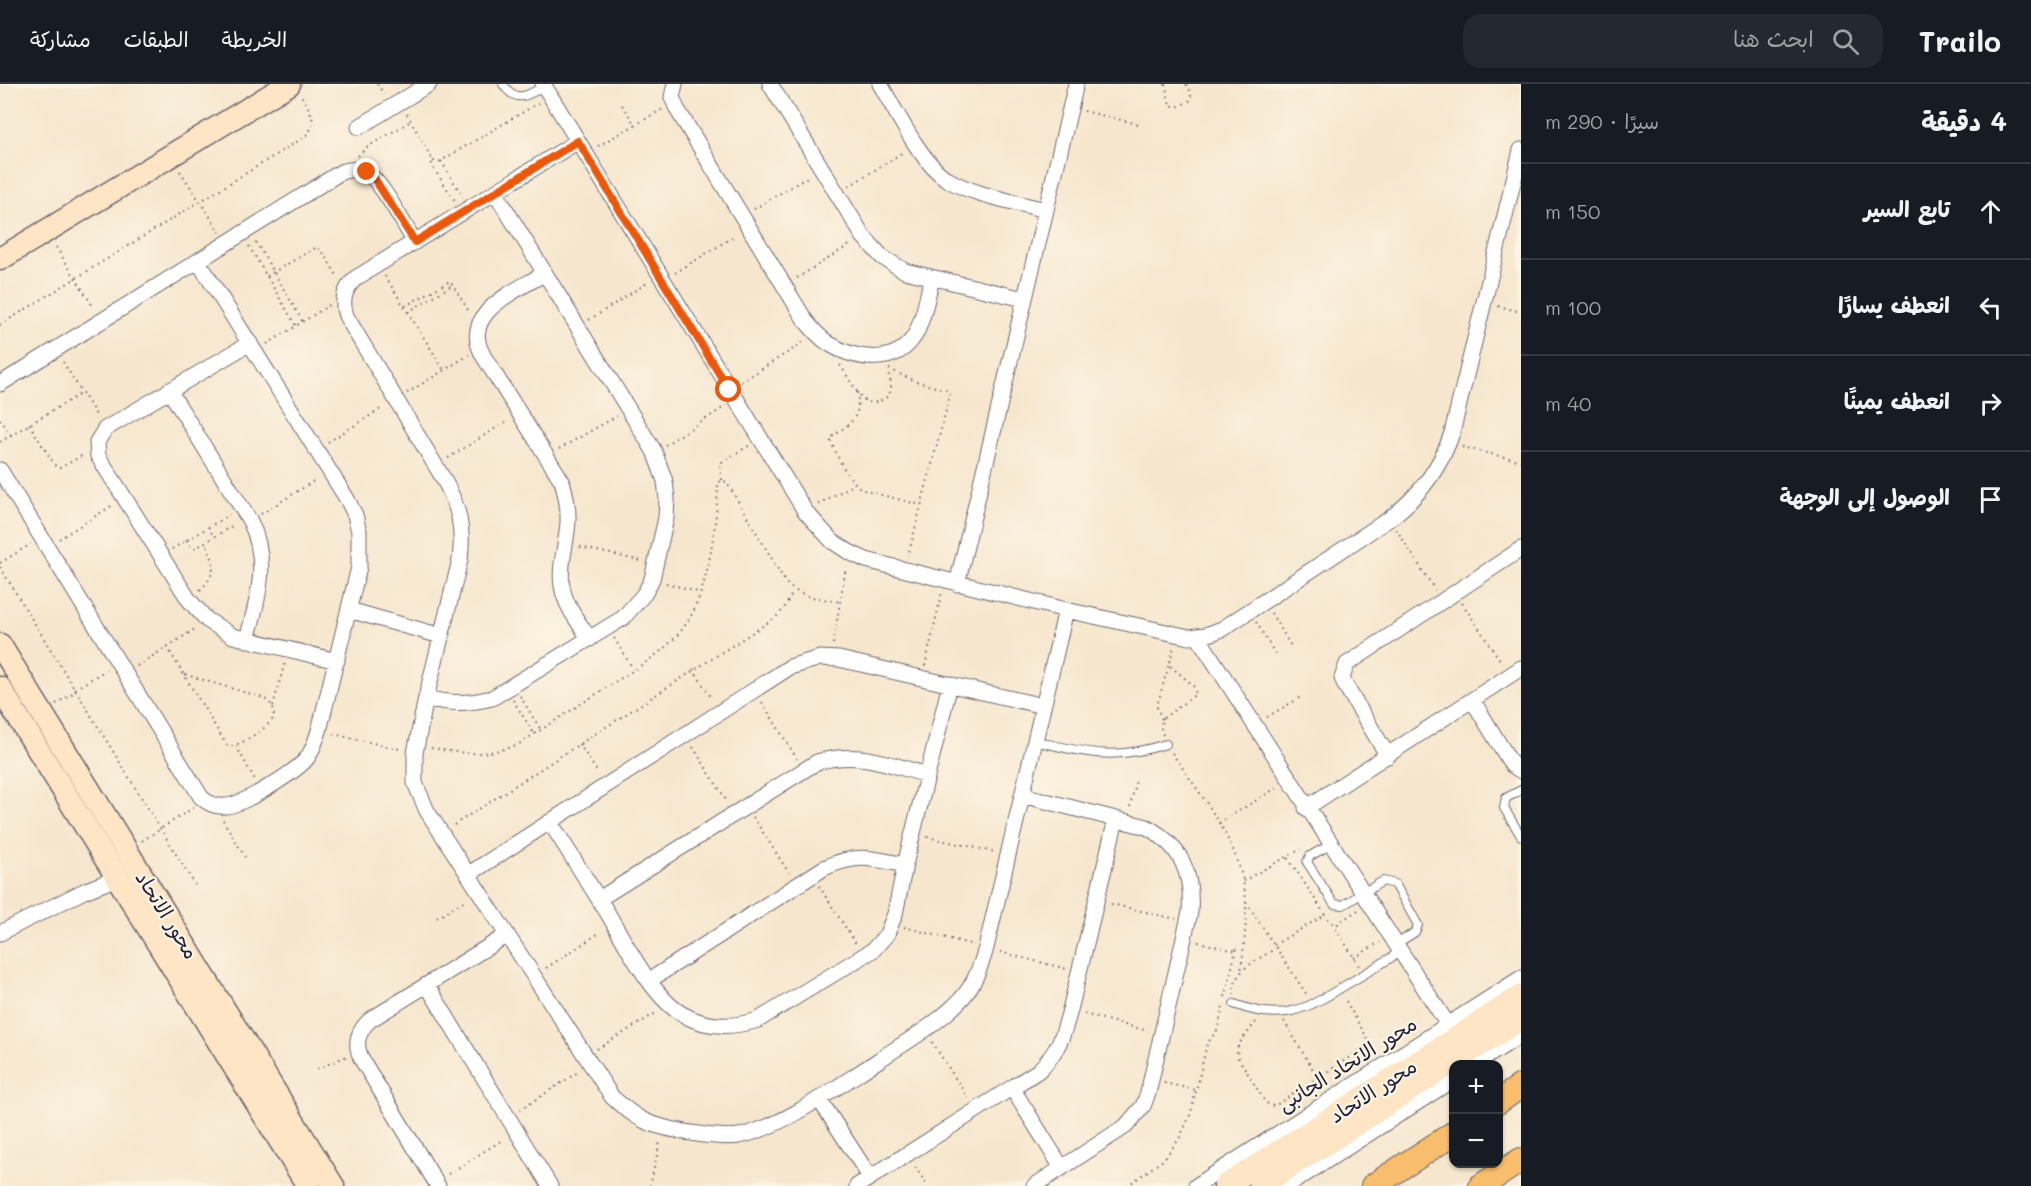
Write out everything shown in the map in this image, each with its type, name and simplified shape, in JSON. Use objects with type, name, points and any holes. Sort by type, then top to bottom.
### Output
[{"type":"main road","points":[[1503,1099],[1521,1086]]},
{"type":"main road","points":[[1372,1186],[1449,1136]]},
{"type":"main road","points":[[1481,1186],[1521,1160]]},
{"type":"street","points":[[360,127],[429,84]]},
{"type":"street","points":[[675,84],[672,97],[674,103],[806,320],[822,338],[852,355],[881,358],[894,354],[914,337],[920,324],[932,278]]},
{"type":"street","points":[[770,84],[836,194],[863,236],[877,252],[893,265],[918,276],[1024,299]]},
{"type":"street","points":[[880,84],[936,171],[947,179],[972,190],[1045,210]]},
{"type":"street","points":[[951,583],[1024,299],[1076,84]]},
{"type":"street","points":[[0,260],[170,156],[294,88]]},
{"type":"street","points":[[546,89],[805,511],[825,534],[849,552],[866,560],[951,583],[1178,636],[1198,637],[1222,629],[1389,519],[1404,508],[1426,485],[1448,444],[1521,150]]},
{"type":"street","points":[[581,147],[495,192],[356,278],[345,293],[344,310],[454,497],[460,517],[462,539],[460,560],[415,749],[415,783],[427,811],[587,1060],[612,1097],[627,1111],[645,1121],[664,1127],[716,1136],[736,1136],[755,1132],[819,1099],[924,1030],[965,996],[978,975],[986,948],[1066,610]]},
{"type":"street","points":[[0,384],[349,169],[358,170],[374,178],[415,242]]},
{"type":"street","points":[[426,698],[442,702],[475,702],[492,698],[623,618],[645,593],[666,518],[665,481],[654,452],[495,192]]},
{"type":"street","points":[[0,470],[193,786],[209,803],[229,806],[261,791],[296,769],[307,758],[319,732],[360,567],[359,532],[355,515],[347,499],[198,261]]},
{"type":"street","points":[[545,273],[490,308],[478,326],[477,333],[479,349],[562,481],[569,514],[560,571],[562,588],[567,604],[590,639]]},
{"type":"street","points":[[252,347],[169,390],[105,429],[100,435],[97,449],[102,462],[189,600],[207,620],[219,629],[247,640],[337,661]]},
{"type":"street","points":[[169,390],[247,515],[259,543],[262,567],[247,640]]},
{"type":"street","points":[[1388,756],[1345,685],[1342,678],[1343,670],[1353,659],[1521,549]]},
{"type":"street","points":[[350,610],[441,636]]},
{"type":"street","points":[[1198,637],[1395,945],[1468,1047]]},
{"type":"street","name":"محور الاتحاد","points":[[0,645],[333,1186]]},
{"type":"street","points":[[469,874],[799,663],[830,658],[1043,706]]},
{"type":"street","points":[[1306,808],[1516,672]]},
{"type":"street","points":[[550,822],[650,980],[669,1005],[696,1021],[719,1025],[743,1024],[772,1013],[881,943],[892,924],[950,684]]},
{"type":"street","name":"محور الاتحاد","points":[[0,688],[308,1186]]},
{"type":"street","points":[[1473,701],[1512,765],[1521,771]]},
{"type":"street","points":[[599,899],[817,762],[833,757],[867,758],[927,775]]},
{"type":"street","points":[[1022,795],[1147,826],[1174,847],[1189,878],[1191,895],[1187,922],[1143,1106],[1126,1126],[1034,1186]]},
{"type":"street","points":[[819,1099],[864,1182],[1038,1071],[1052,1056],[1062,1039],[1096,900],[1121,820]]},
{"type":"street","points":[[650,980],[837,862],[867,857],[905,865]]},
{"type":"street","points":[[0,933],[84,891],[117,878]]},
{"type":"street","points":[[437,1184],[358,1052],[356,1043],[358,1034],[370,1020],[507,935]]},
{"type":"street","name":"محور الاتحاد الجانبى","points":[[1468,1047],[1521,978]]},
{"type":"street","points":[[427,985],[550,1186]]},
{"type":"street","name":"محور الاتحاد","points":[[1274,1184],[1468,1047],[1521,996]]},
{"type":"street","name":"محور الاتحاد","points":[[1226,1186],[1521,1019]]},
{"type":"street","name":"محور الاتحاد الجانبى","points":[[1196,1186],[1468,1047],[1521,1035]]},
{"type":"street","points":[[1274,1184],[1449,1081]]},
{"type":"street","points":[[1012,1088],[1062,1168]]},
{"type":"lane","points":[[503,84],[508,92],[521,97],[546,89]]},
{"type":"lane","points":[[1035,741],[1090,754],[1109,755],[1148,750],[1166,744]]},
{"type":"lane","points":[[1521,790],[1506,798],[1504,808],[1521,836]]},
{"type":"lane","points":[[1234,1004],[1263,1013],[1296,1011],[1313,1005],[1365,974],[1395,945],[1415,932],[1418,925],[1395,884],[1383,881],[1365,898],[1343,905],[1338,906],[1331,902],[1307,862],[1310,856],[1328,841]]},
{"type":"path","points":[[1165,84],[1170,105],[1177,107],[1191,100],[1191,93],[1186,84]]},
{"type":"path","points":[[0,325],[310,132],[314,125],[312,117],[294,88]]},
{"type":"path","points":[[400,102],[436,162],[441,161],[546,89]]},
{"type":"path","points":[[581,147],[635,125],[674,103]]},
{"type":"path","points":[[622,105],[635,125]]},
{"type":"path","points":[[1070,107],[1142,125]]},
{"type":"path","points":[[349,169],[367,147],[411,121]]},
{"type":"path","points":[[836,194],[917,144]]},
{"type":"path","points":[[170,156],[227,243]]},
{"type":"path","points":[[431,157],[432,166],[466,210]]},
{"type":"path","points":[[441,161],[466,210]]},
{"type":"path","points":[[578,327],[661,277],[821,170]]},
{"type":"path","points":[[46,232],[102,320]]},
{"type":"path","points":[[245,232],[264,255],[303,322]]},
{"type":"path","points":[[245,232],[257,259],[296,326]]},
{"type":"path","points":[[785,286],[863,236]]},
{"type":"path","points":[[252,347],[303,322],[345,293],[322,251],[316,247],[267,276]]},
{"type":"path","points":[[257,259],[264,255]]},
{"type":"path","points":[[378,265],[444,370]]},
{"type":"path","points":[[404,307],[448,281],[454,284],[478,326]]},
{"type":"path","points":[[408,312],[454,284]]},
{"type":"path","points":[[275,290],[282,286]]},
{"type":"path","points":[[1483,303],[1521,312]]},
{"type":"path","points":[[654,452],[733,395],[822,338],[862,399],[871,403],[889,395],[892,386],[885,367],[906,378],[949,392],[904,570]]},
{"type":"path","points":[[55,350],[105,429]]},
{"type":"path","points":[[857,392],[855,417],[851,424],[831,438],[855,484],[866,491],[921,505]]},
{"type":"path","points":[[0,442],[82,393]]},
{"type":"path","points":[[547,457],[628,410]]},
{"type":"path","points":[[436,465],[519,414]]},
{"type":"path","points":[[0,419],[11,435]]},
{"type":"path","points":[[29,424],[56,467],[60,468],[97,449]]},
{"type":"path","points":[[760,439],[722,462],[720,469],[722,480],[726,482],[786,584],[803,596],[840,602]]},
{"type":"path","points":[[1448,444],[1521,460]]},
{"type":"path","points":[[186,540],[194,548],[247,515],[330,471]]},
{"type":"path","points":[[319,732],[415,749],[469,754],[486,754],[511,747],[534,734],[668,645],[686,625],[701,593],[717,513],[718,483],[722,480]]},
{"type":"path","points":[[805,511],[855,484]]},
{"type":"path","points":[[124,498],[0,565],[195,885]]},
{"type":"path","points":[[161,556],[208,527],[247,515]]},
{"type":"path","points":[[1389,519],[1449,598],[1516,672]]},
{"type":"path","points":[[208,527],[214,537]]},
{"type":"path","points":[[189,600],[211,576],[214,560],[206,542]]},
{"type":"path","points":[[565,544],[653,571],[701,593]]},
{"type":"path","points":[[830,658],[849,552]]},
{"type":"path","points":[[922,678],[951,583]]},
{"type":"path","points":[[441,833],[775,618],[783,610],[793,591]]},
{"type":"path","points":[[1264,601],[1291,646]]},
{"type":"path","points":[[1249,611],[1276,655]]},
{"type":"path","points":[[42,713],[75,690],[166,647],[207,620]]},
{"type":"path","points":[[608,628],[634,669]]},
{"type":"path","points":[[1178,636],[1157,708],[1162,718],[1161,729],[1166,744],[1219,823],[1232,847],[1243,881],[1246,921],[1241,972]]},
{"type":"path","points":[[166,647],[226,744],[230,747],[236,746],[272,722],[275,711],[264,698],[183,674]]},
{"type":"path","points":[[273,706],[288,649]]},
{"type":"path","points":[[1162,718],[1196,694],[1193,685],[1169,665]]},
{"type":"path","points":[[693,669],[720,712]]},
{"type":"path","points":[[510,688],[534,734]]},
{"type":"path","points":[[510,688],[540,730]]},
{"type":"path","points":[[755,690],[804,769]]},
{"type":"path","points":[[1254,725],[1301,697]]},
{"type":"path","points":[[685,735],[797,886]]},
{"type":"path","points":[[579,744],[606,786]]},
{"type":"path","points":[[236,746],[261,791]]},
{"type":"path","points":[[1121,820],[1136,780]]},
{"type":"path","points":[[1219,823],[1289,780]]},
{"type":"path","points":[[127,850],[160,829],[209,803],[245,857]]},
{"type":"path","points":[[913,834],[1008,855]]},
{"type":"path","points":[[1243,881],[1288,857],[1328,841]]},
{"type":"path","points":[[1288,857],[1325,915],[1336,926],[1337,932],[1365,974]]},
{"type":"path","points":[[813,876],[864,956]]},
{"type":"path","points":[[437,918],[479,891]]},
{"type":"path","points":[[1336,926],[1365,898]]},
{"type":"path","points":[[1096,900],[1187,922]]},
{"type":"path","points":[[1246,901],[1313,1005]]},
{"type":"path","points":[[1274,945],[1325,915]]},
{"type":"path","points":[[534,976],[614,924]]},
{"type":"path","points":[[1183,938],[1236,951]]},
{"type":"path","points":[[1354,958],[1395,945]]},
{"type":"path","points":[[1127,1186],[1163,1160],[1179,1139],[1190,1116],[1207,1044],[1218,1029],[1237,946]]},
{"type":"path","points":[[1234,1004],[1233,986],[1237,976],[1276,948]]},
{"type":"path","points":[[1263,1013],[1241,1040],[1236,1050],[1239,1061],[1269,1106],[1276,1105],[1367,1046],[1366,1036],[1339,989]]},
{"type":"path","points":[[437,1184],[512,1125],[587,1060],[669,1005]]},
{"type":"path","points":[[1070,1010],[1160,1034]]},
{"type":"path","points":[[1279,1013],[1318,1078]]},
{"type":"path","points":[[924,1030],[976,1111]]},
{"type":"path","points":[[316,1070],[358,1052]]},
{"type":"path","points":[[1150,1080],[1196,1090]]},
{"type":"path","points":[[650,1186],[664,1127]]},
{"type":"path","points":[[907,1154],[928,1186]]},
{"type":"route","points":[[367,172],[374,178],[415,242],[578,141],[729,390]]}]
